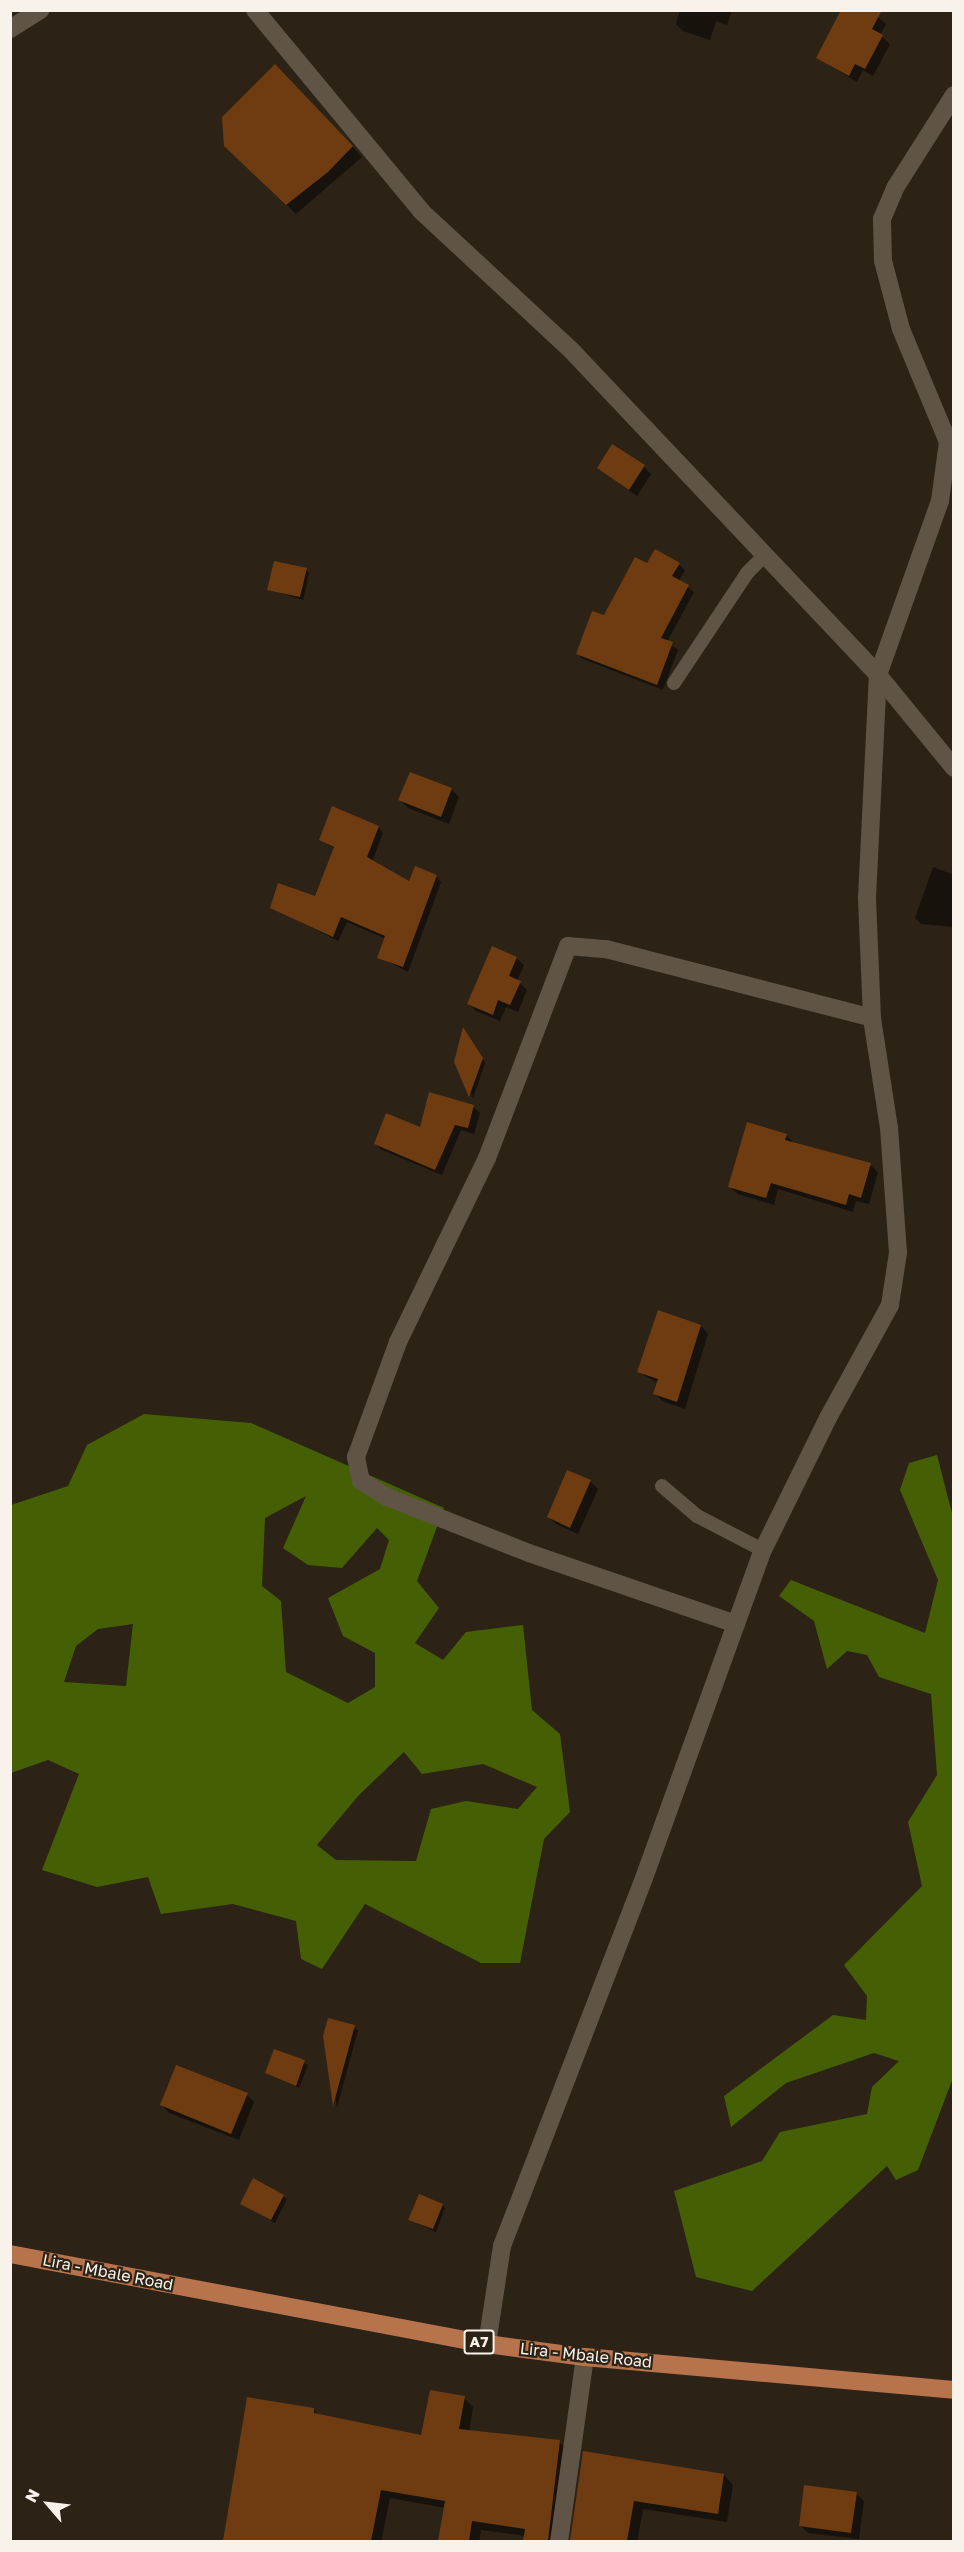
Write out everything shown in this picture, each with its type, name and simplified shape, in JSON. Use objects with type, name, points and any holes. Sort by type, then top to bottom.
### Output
[{"type":"main road","name":"Lira - Mbale Road","points":[[14,2259],[487,2344],[585,2357],[954,2390]]},
{"type":"street","points":[[10,29],[40,10]]},
{"type":"street","points":[[255,10],[421,211],[571,350],[763,557],[878,675],[954,768]]},
{"type":"street","points":[[487,2344],[502,2246],[644,1878],[763,1550],[828,1418],[890,1305],[898,1253],[890,1128],[872,1018],[867,858],[878,675],[900,623],[940,501],[951,439],[901,329],[883,261],[882,219],[895,188],[954,95]]},
{"type":"street","points":[[736,1624],[529,1553],[387,1497],[362,1481],[356,1457],[398,1342],[487,1158],[567,946],[606,949],[872,1018]]},
{"type":"street","points":[[559,2541],[585,2357]]},
{"type":"lane","points":[[674,683],[747,573],[763,557]]},
{"type":"lane","points":[[662,1486],[697,1516],[763,1550]]},
{"type":"green space","points":[[144,1414],[251,1423],[444,1508],[417,1581],[439,1608],[415,1643],[443,1660],[466,1632],[523,1625],[532,1710],[560,1734],[570,1812],[544,1839],[520,1963],[481,1963],[365,1904],[322,1969],[301,1959],[296,1921],[233,1904],[161,1914],[148,1877],[97,1887],[42,1870],[79,1774],[48,1760],[11,1773],[11,1505],[68,1486],[87,1445]],"holes":[[[306,1496],[283,1548],[308,1565],[342,1568],[377,1528],[389,1540],[380,1569],[328,1598],[343,1636],[375,1653],[375,1687],[348,1703],[286,1672],[281,1601],[262,1586],[265,1518]],[[133,1624],[126,1686],[64,1682],[76,1646],[98,1629]],[[404,1752],[422,1774],[483,1764],[537,1787],[518,1809],[466,1801],[431,1809],[416,1861],[336,1860],[317,1845],[359,1795]]]},
{"type":"green space","points":[[937,1455],[954,1521],[953,2078],[918,2170],[896,2180],[887,2166],[752,2291],[696,2277],[674,2191],[762,2161],[780,2132],[867,2114],[872,2087],[899,2061],[874,2053],[786,2083],[731,2127],[724,2096],[833,2015],[866,2020],[867,1996],[844,1965],[922,1886],[908,1822],[937,1775],[931,1694],[879,1677],[867,1655],[847,1651],[827,1669],[814,1621],[779,1596],[791,1580],[925,1633],[938,1580],[900,1490],[909,1463]]},
{"type":"building","points":[[841,10],[882,10],[872,29],[883,35],[865,69],[855,64],[849,76],[816,58]]},
{"type":"building","points":[[275,64],[353,146],[328,172],[286,205],[224,146],[222,117]]},
{"type":"building","points":[[612,444],[645,465],[629,490],[597,468]]},
{"type":"building","points":[[655,549],[680,563],[672,576],[689,585],[661,638],[673,642],[657,685],[576,654],[592,611],[604,615],[635,557],[647,563]]},
{"type":"building","points":[[274,561],[307,568],[300,597],[267,590]]},
{"type":"building","points":[[410,772],[452,788],[441,817],[398,800]]},
{"type":"building","points":[[332,806],[379,826],[367,857],[409,881],[415,866],[437,875],[403,967],[377,958],[385,936],[341,917],[333,937],[270,908],[278,883],[315,896],[334,847],[319,840]]},
{"type":"building","points":[[492,946],[517,957],[509,976],[521,981],[510,1005],[498,1000],[493,1015],[467,1004]]},
{"type":"building","points":[[463,1027],[483,1058],[469,1097],[454,1062]]},
{"type":"building","points":[[429,1092],[474,1105],[468,1128],[455,1125],[435,1170],[374,1144],[386,1113],[420,1127]]},
{"type":"building","points":[[747,1122],[787,1134],[785,1140],[871,1163],[861,1198],[849,1194],[846,1205],[771,1183],[766,1198],[728,1187]]},
{"type":"building","points":[[658,1310],[701,1325],[677,1402],[653,1394],[658,1379],[637,1372]]},
{"type":"building","points":[[567,1470],[591,1480],[570,1528],[547,1517]]},
{"type":"building","points":[[328,2018],[355,2025],[333,2106],[323,2036]]},
{"type":"building","points":[[274,2049],[305,2060],[296,2086],[265,2073]]},
{"type":"building","points":[[176,2065],[248,2093],[231,2134],[160,2105]]},
{"type":"building","points":[[253,2178],[284,2195],[271,2220],[240,2204]]},
{"type":"building","points":[[419,2194],[443,2204],[433,2229],[408,2220]]},
{"type":"building","points":[[430,2390],[465,2396],[459,2429],[560,2440],[548,2541],[523,2541],[525,2529],[472,2521],[469,2541],[438,2541],[445,2501],[381,2490],[371,2541],[223,2541],[247,2397],[314,2408],[314,2413],[421,2435]]},
{"type":"building","points":[[583,2451],[724,2474],[718,2514],[634,2501],[627,2541],[570,2541]]},
{"type":"building","points":[[804,2485],[857,2492],[851,2533],[799,2526]]}]
